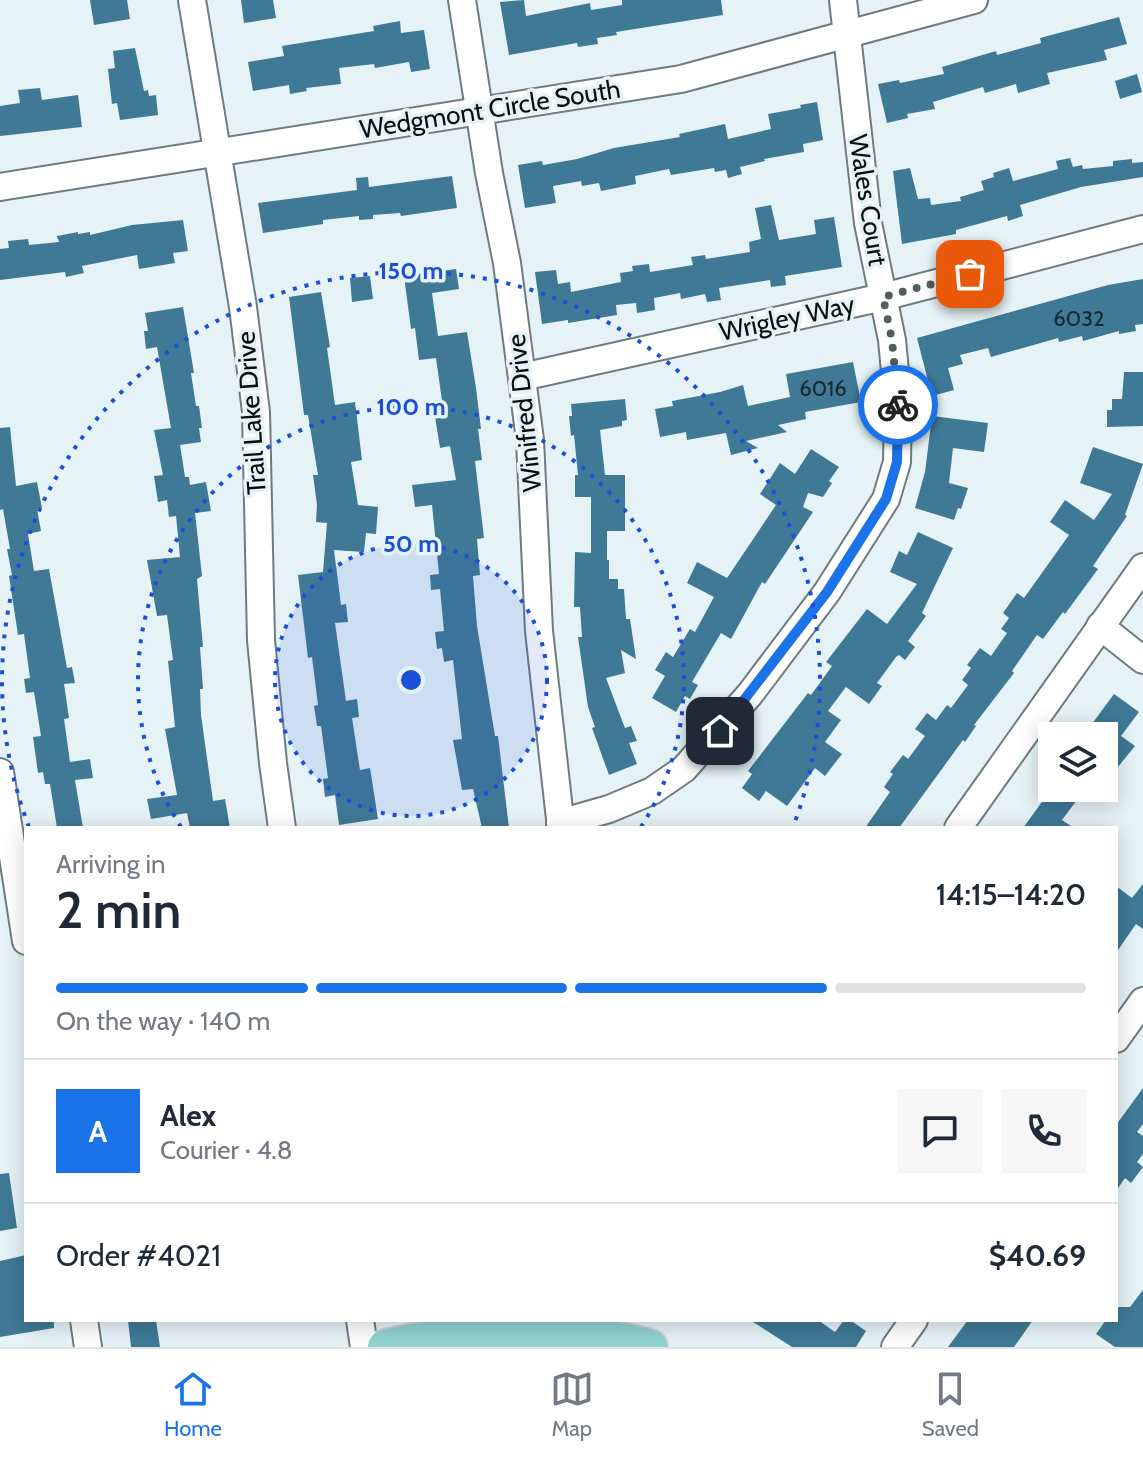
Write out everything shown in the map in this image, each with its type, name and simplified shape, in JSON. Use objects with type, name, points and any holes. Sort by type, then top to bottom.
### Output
[{"type":"main road","points":[[385,1347],[412,1341],[513,1332],[642,1340]]},
{"type":"street","name":"Trail Lake Drive","points":[[192,0],[243,307],[256,412],[261,640],[282,826]]},
{"type":"street","name":"Winifred Drive","points":[[462,0],[507,263],[530,440],[539,631],[560,825]]},
{"type":"street","name":"Wales Court","points":[[560,825],[652,791],[684,769],[750,694],[827,592],[886,499],[897,462],[898,403],[892,340],[868,223],[843,0]]},
{"type":"street","name":"Wedgmont Circle South","points":[[0,187],[681,79],[974,0]]},
{"type":"street","name":"Wrigley Way","points":[[522,377],[883,297],[1143,229]]},
{"type":"street","points":[[959,826],[1143,567]]},
{"type":"street","points":[[1100,626],[1143,660]]},
{"type":"street","points":[[0,772],[24,928]]},
{"type":"street","points":[[1118,1036],[1143,1001]]},
{"type":"street","points":[[84,1322],[88,1347]]},
{"type":"street","points":[[360,1322],[364,1347]]},
{"type":"street","points":[[895,1347],[913,1322]]},
{"type":"building","points":[[90,0],[127,0],[130,19],[94,25]]},
{"type":"building","points":[[241,0],[273,0],[276,18],[244,23]]},
{"type":"building","points":[[524,0],[526,16],[590,3],[591,10],[622,5],[622,0],[721,0],[723,15],[616,32],[617,35],[597,38],[598,44],[578,47],[577,43],[509,55],[500,2]]},
{"type":"building","points":[[1119,17],[1127,44],[1104,50],[1107,60],[1047,73],[1050,84],[1018,93],[1016,84],[985,93],[983,87],[933,102],[935,109],[907,114],[908,118],[887,123],[878,84],[944,74],[942,67],[996,51],[997,55],[1041,43],[1040,38]]},
{"type":"building","points":[[400,21],[401,33],[424,30],[430,69],[411,72],[409,62],[375,68],[374,64],[339,68],[341,84],[306,88],[307,91],[290,94],[289,85],[253,91],[248,62],[284,56],[282,46],[374,31],[373,26]]},
{"type":"building","points":[[135,48],[144,91],[148,90],[149,96],[156,95],[158,115],[120,120],[117,103],[112,104],[108,69],[115,68],[113,51]]},
{"type":"building","points":[[1137,74],[1142,92],[1120,99],[1115,81]]},
{"type":"building","points":[[40,88],[42,100],[78,95],[82,127],[0,136],[0,106],[20,103],[18,90]]},
{"type":"building","points":[[817,102],[823,140],[803,144],[804,152],[740,167],[742,174],[728,178],[726,170],[715,172],[714,168],[671,175],[669,169],[635,176],[636,184],[601,191],[599,183],[582,186],[581,181],[553,186],[556,203],[525,208],[518,165],[542,161],[543,165],[577,159],[725,124],[728,139],[771,129],[768,114]]},
{"type":"building","points":[[1070,158],[1073,167],[1082,165],[1083,169],[1113,166],[1113,161],[1132,159],[1132,163],[1143,162],[1143,177],[1081,187],[1020,205],[1023,216],[1008,221],[1007,216],[956,230],[956,234],[902,244],[893,171],[910,168],[918,199],[930,198],[931,205],[961,201],[960,197],[984,190],[981,181],[994,177],[993,173],[1009,168],[1013,181],[1058,169],[1056,161]]},
{"type":"building","points":[[452,176],[457,208],[401,216],[400,213],[373,215],[373,219],[359,220],[359,216],[323,220],[323,224],[263,233],[258,203],[357,190],[356,178],[368,177],[369,187]]},
{"type":"building","points":[[771,205],[779,240],[816,234],[814,220],[834,217],[842,267],[785,276],[786,285],[771,287],[770,280],[719,288],[721,300],[707,302],[705,294],[681,299],[680,293],[654,298],[655,310],[637,313],[636,303],[616,305],[617,315],[542,324],[535,272],[556,270],[558,284],[570,282],[571,292],[621,282],[620,273],[633,271],[632,266],[649,264],[650,272],[693,265],[691,257],[705,255],[706,259],[750,252],[749,242],[761,239],[755,208]]},
{"type":"building","points":[[183,220],[188,251],[173,253],[175,263],[139,269],[137,255],[82,266],[84,273],[66,277],[65,272],[0,280],[0,249],[9,248],[8,241],[28,239],[29,245],[59,242],[57,236],[78,232],[90,232],[90,235],[132,225]]},
{"type":"building","points":[[456,269],[459,289],[432,293],[438,336],[467,332],[476,388],[482,460],[475,461],[484,538],[477,539],[480,575],[473,576],[477,626],[495,736],[498,736],[509,826],[482,826],[473,789],[462,790],[453,740],[462,739],[453,660],[444,662],[442,648],[437,649],[435,632],[444,631],[440,589],[431,590],[430,575],[439,574],[432,505],[415,507],[412,485],[456,480],[450,446],[440,448],[434,410],[443,408],[436,358],[419,360],[415,328],[411,329],[404,276]]},
{"type":"building","points":[[370,276],[373,299],[352,302],[350,278]]},
{"type":"building","points":[[1143,279],[1143,324],[1135,325],[1136,331],[1119,334],[1119,331],[1083,341],[1082,336],[1059,342],[1058,338],[991,357],[988,348],[960,355],[963,364],[948,368],[954,390],[932,396],[917,338],[1108,285]]},
{"type":"building","points":[[321,292],[335,405],[355,402],[362,460],[351,462],[358,505],[378,507],[376,534],[366,533],[364,552],[334,550],[341,605],[346,604],[348,622],[335,623],[346,701],[357,699],[359,717],[352,718],[360,770],[370,768],[378,819],[339,825],[335,795],[325,797],[323,779],[328,778],[321,726],[317,726],[314,706],[318,705],[312,657],[308,658],[298,575],[323,572],[327,523],[316,522],[313,475],[318,475],[308,415],[304,415],[289,297]]},
{"type":"building","points":[[183,307],[194,373],[191,373],[196,406],[199,406],[201,442],[180,445],[185,477],[189,477],[190,485],[206,482],[211,511],[195,513],[202,576],[197,579],[203,647],[200,647],[201,715],[213,801],[225,799],[230,826],[190,826],[187,813],[151,819],[147,799],[177,795],[165,729],[175,727],[168,661],[173,660],[167,615],[157,616],[147,560],[180,557],[176,516],[169,517],[167,500],[158,502],[154,476],[163,475],[154,430],[171,428],[157,347],[146,349],[144,331],[148,331],[145,313]]},
{"type":"building","points":[[853,362],[861,402],[805,412],[806,419],[778,425],[787,432],[746,441],[758,448],[731,455],[726,433],[687,440],[686,432],[660,437],[655,409],[673,406],[672,401],[743,385],[748,406],[790,397],[786,374]]},
{"type":"building","points":[[1124,372],[1143,372],[1143,426],[1107,427],[1107,410],[1112,410],[1112,399],[1122,399]]},
{"type":"building","points":[[625,399],[627,420],[622,421],[622,426],[600,430],[605,475],[625,475],[625,531],[607,531],[607,560],[609,579],[618,579],[618,589],[624,589],[626,619],[630,619],[636,659],[621,650],[625,673],[606,678],[625,728],[631,726],[637,741],[629,743],[637,764],[609,775],[592,728],[595,727],[588,707],[578,637],[582,637],[580,607],[574,607],[575,552],[591,553],[591,497],[575,497],[575,475],[578,475],[569,416],[572,416],[571,404]]},
{"type":"building","points":[[932,416],[988,423],[984,452],[953,448],[949,483],[968,488],[954,520],[915,508],[925,472]]},
{"type":"building","points":[[10,427],[16,486],[37,482],[42,508],[37,509],[41,531],[28,534],[34,571],[49,569],[67,668],[72,667],[75,683],[64,684],[69,718],[64,719],[70,762],[90,759],[93,778],[75,780],[83,826],[57,826],[50,784],[45,784],[43,772],[38,773],[33,737],[41,736],[34,692],[26,693],[24,679],[30,678],[24,634],[18,635],[9,576],[12,575],[7,549],[10,549],[3,509],[0,510],[0,428]]},
{"type":"building","points":[[1093,447],[1143,464],[1127,516],[1093,566],[1098,569],[1065,614],[1063,612],[1043,639],[1037,635],[965,742],[963,740],[900,826],[866,826],[890,792],[884,787],[893,774],[890,772],[903,755],[908,759],[925,736],[915,729],[927,713],[936,720],[947,705],[951,708],[968,685],[962,680],[971,668],[967,665],[980,648],[991,656],[1007,633],[1001,629],[1009,618],[1003,613],[1017,593],[1024,598],[1069,535],[1050,522],[1065,500],[1094,520],[1112,494],[1080,483]]},
{"type":"building","points":[[811,449],[839,467],[829,481],[832,483],[823,497],[808,493],[803,507],[813,512],[765,584],[762,582],[731,639],[721,633],[692,682],[698,685],[690,699],[685,696],[676,712],[652,698],[665,676],[655,670],[666,652],[673,657],[690,629],[695,632],[714,597],[687,583],[697,562],[727,578],[776,505],[760,494],[780,463],[795,474]]},
{"type":"building","points":[[918,532],[953,548],[922,613],[926,616],[908,641],[915,647],[905,660],[899,655],[896,657],[877,683],[882,686],[869,704],[846,687],[828,711],[841,720],[825,742],[842,754],[825,776],[815,768],[787,806],[766,791],[759,801],[742,788],[752,774],[748,771],[832,666],[826,662],[867,609],[887,624],[917,584],[890,572],[899,551],[907,555]]},
{"type":"building","points":[[1114,694],[1139,712],[1121,736],[1135,746],[1118,767],[1118,722],[1093,722]]},
{"type":"building","points":[[1042,802],[1076,802],[1062,820],[1071,826],[1024,826]]},
{"type":"building","points":[[1143,884],[1143,929],[1136,924],[1118,950],[1118,888],[1132,898]]},
{"type":"building","points":[[1143,1088],[1143,1124],[1137,1132],[1143,1136],[1143,1154],[1137,1162],[1143,1167],[1131,1183],[1125,1178],[1118,1188],[1118,1122]]},
{"type":"building","points":[[9,1173],[17,1228],[0,1231],[0,1174]]},
{"type":"building","points":[[24,1255],[24,1322],[54,1322],[54,1328],[0,1337],[0,1261]]},
{"type":"building","points":[[1143,1290],[1143,1347],[1115,1347],[1096,1334],[1105,1322],[1118,1322],[1118,1307],[1130,1307]]},
{"type":"building","points":[[128,1322],[156,1322],[160,1347],[131,1347]]},
{"type":"building","points":[[753,1322],[821,1322],[835,1332],[842,1322],[853,1322],[866,1331],[856,1347],[792,1347]]},
{"type":"building","points":[[967,1322],[1032,1322],[1014,1347],[948,1347]]},
{"type":"way so far","points":[[898,405],[892,340],[883,297],[970,274]]},
{"type":"route","points":[[720,731],[827,592],[886,499],[897,462],[898,405]]}]
